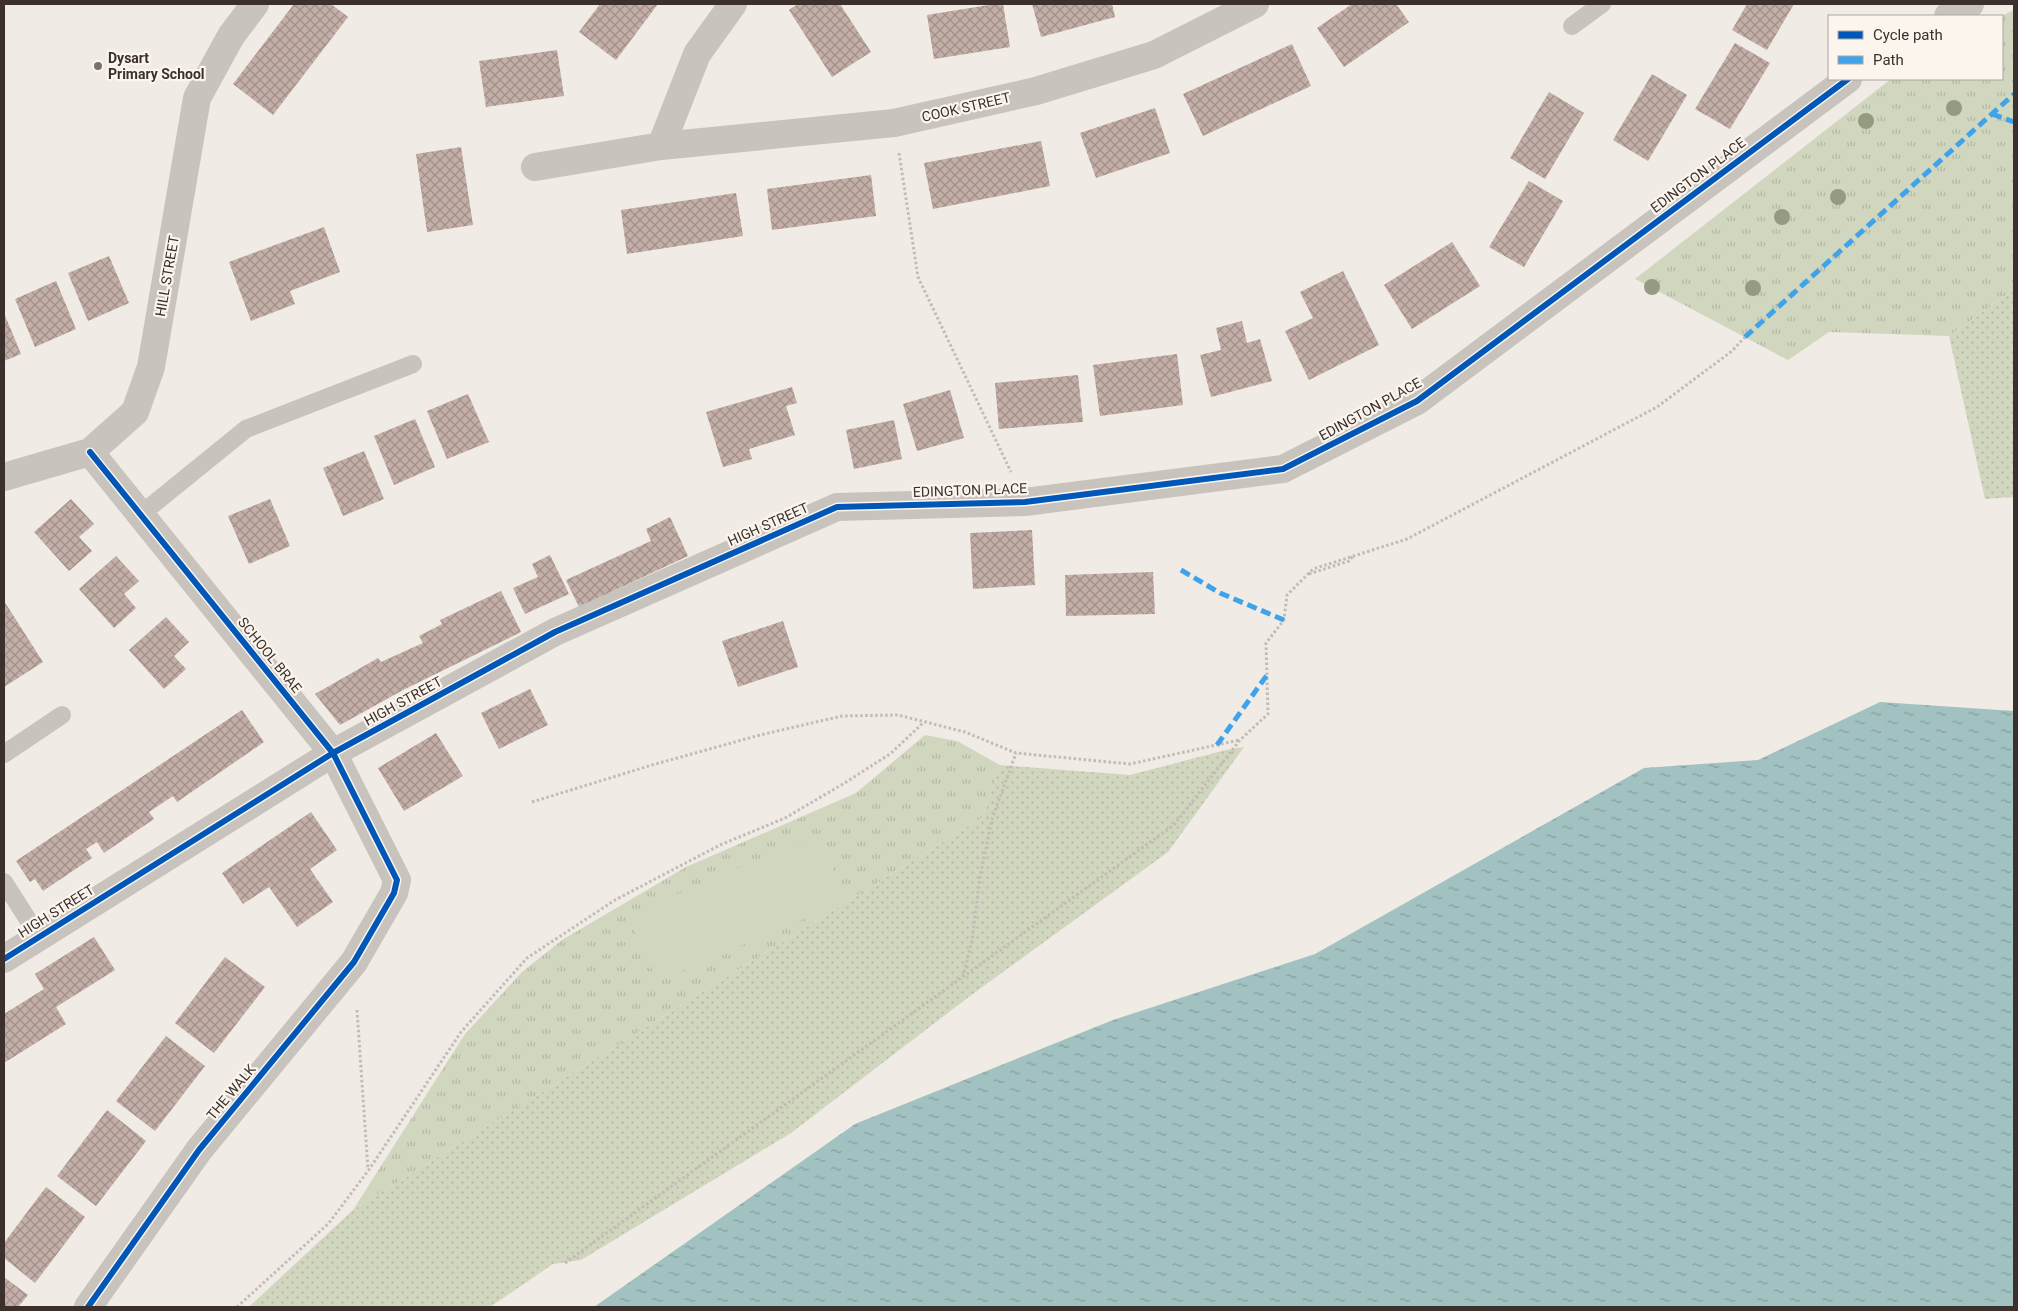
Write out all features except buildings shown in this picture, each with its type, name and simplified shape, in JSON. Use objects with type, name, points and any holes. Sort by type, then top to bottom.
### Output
[{"type":"street","name":"HILL STREET","points":[[4,477],[90,452],[135,412],[152,367],[197,98],[231,36],[255,4]]},
{"type":"street","points":[[661,146],[697,54],[733,4]]},
{"type":"street","name":"COOK STREET","points":[[535,167],[661,146],[894,123],[1036,91],[1154,55],[1255,4]]},
{"type":"street","name":"EDINGTON PLACE","points":[[837,507],[1026,502],[1283,469],[1417,401],[1847,80]]},
{"type":"street","name":"SCHOOL BRAE","points":[[90,452],[333,753],[396,880],[394,893]]},
{"type":"street","name":"HIGH STREET","points":[[4,959],[333,753],[555,632],[837,507]]},
{"type":"street","name":"THE WALK","points":[[88,1307],[199,1150],[354,962],[394,893]]},
{"type":"lane","points":[[1572,26],[1602,4]]},
{"type":"lane","points":[[140,514],[246,429],[413,364]]},
{"type":"lane","points":[[4,754],[62,715]]},
{"type":"lane","points":[[4,882],[39,937]]},
{"type":"path","points":[[894,123],[918,277],[997,442]]},
{"type":"path","points":[[565,1263],[1174,825],[1240,740],[1268,714],[1266,643],[1284,620],[1287,595],[1313,569],[1407,539],[1657,407],[1732,351],[1745,337]]},
{"type":"path","points":[[532,802],[652,765],[760,735],[842,716],[898,715],[923,723],[965,732],[1016,753],[1130,764],[1240,740]]},
{"type":"path","points":[[237,1307],[329,1223],[368,1171],[461,1032],[527,958],[615,900],[720,844],[785,818],[843,784],[890,754],[923,723]]},
{"type":"path","points":[[962,978],[972,940],[980,877],[992,819],[1016,753]]},
{"type":"path","points":[[354,962],[368,1171]]},
{"type":"green space","points":[[2014,10],[2014,289],[1949,336],[1829,332],[1788,360],[1635,279],[1890,80],[2003,80],[2003,15]]},
{"type":"green space","points":[[2014,289],[2014,497],[1985,499],[1949,336]]},
{"type":"green space","points":[[925,735],[957,741],[1000,765],[983,817],[353,1210],[465,1034],[522,972],[562,940],[686,867],[856,793]]},
{"type":"green space","points":[[1244,747],[1168,852],[970,996],[791,1133],[581,1260],[553,1264],[490,1307],[249,1307],[353,1210],[983,817],[1000,765],[1130,775]]},
{"type":"green space","points":[[819,834],[847,901],[657,981],[628,915]]},
{"type":"water","points":[[1880,702],[2014,711],[2014,1307],[594,1307],[855,1124],[1113,1020],[1315,954],[1644,768],[1758,760]]},
{"type":"marked path","points":[[1745,337],[2014,94]]},
{"type":"marked path","points":[[1992,114],[2014,122]]},
{"type":"marked path","points":[[1181,570],[1220,593],[1284,620]]},
{"type":"marked path","points":[[1217,745],[1267,675]]},
{"type":"cycle path","points":[[4,959],[333,753],[555,632],[837,507],[1025,502],[1283,469],[1417,401],[1847,80]]},
{"type":"cycle path","points":[[88,1307],[199,1150],[354,962],[394,893],[397,880],[333,753],[90,452]]},
{"type":"place","name":"Dysart Primary School","points":[[98,66]]}]
